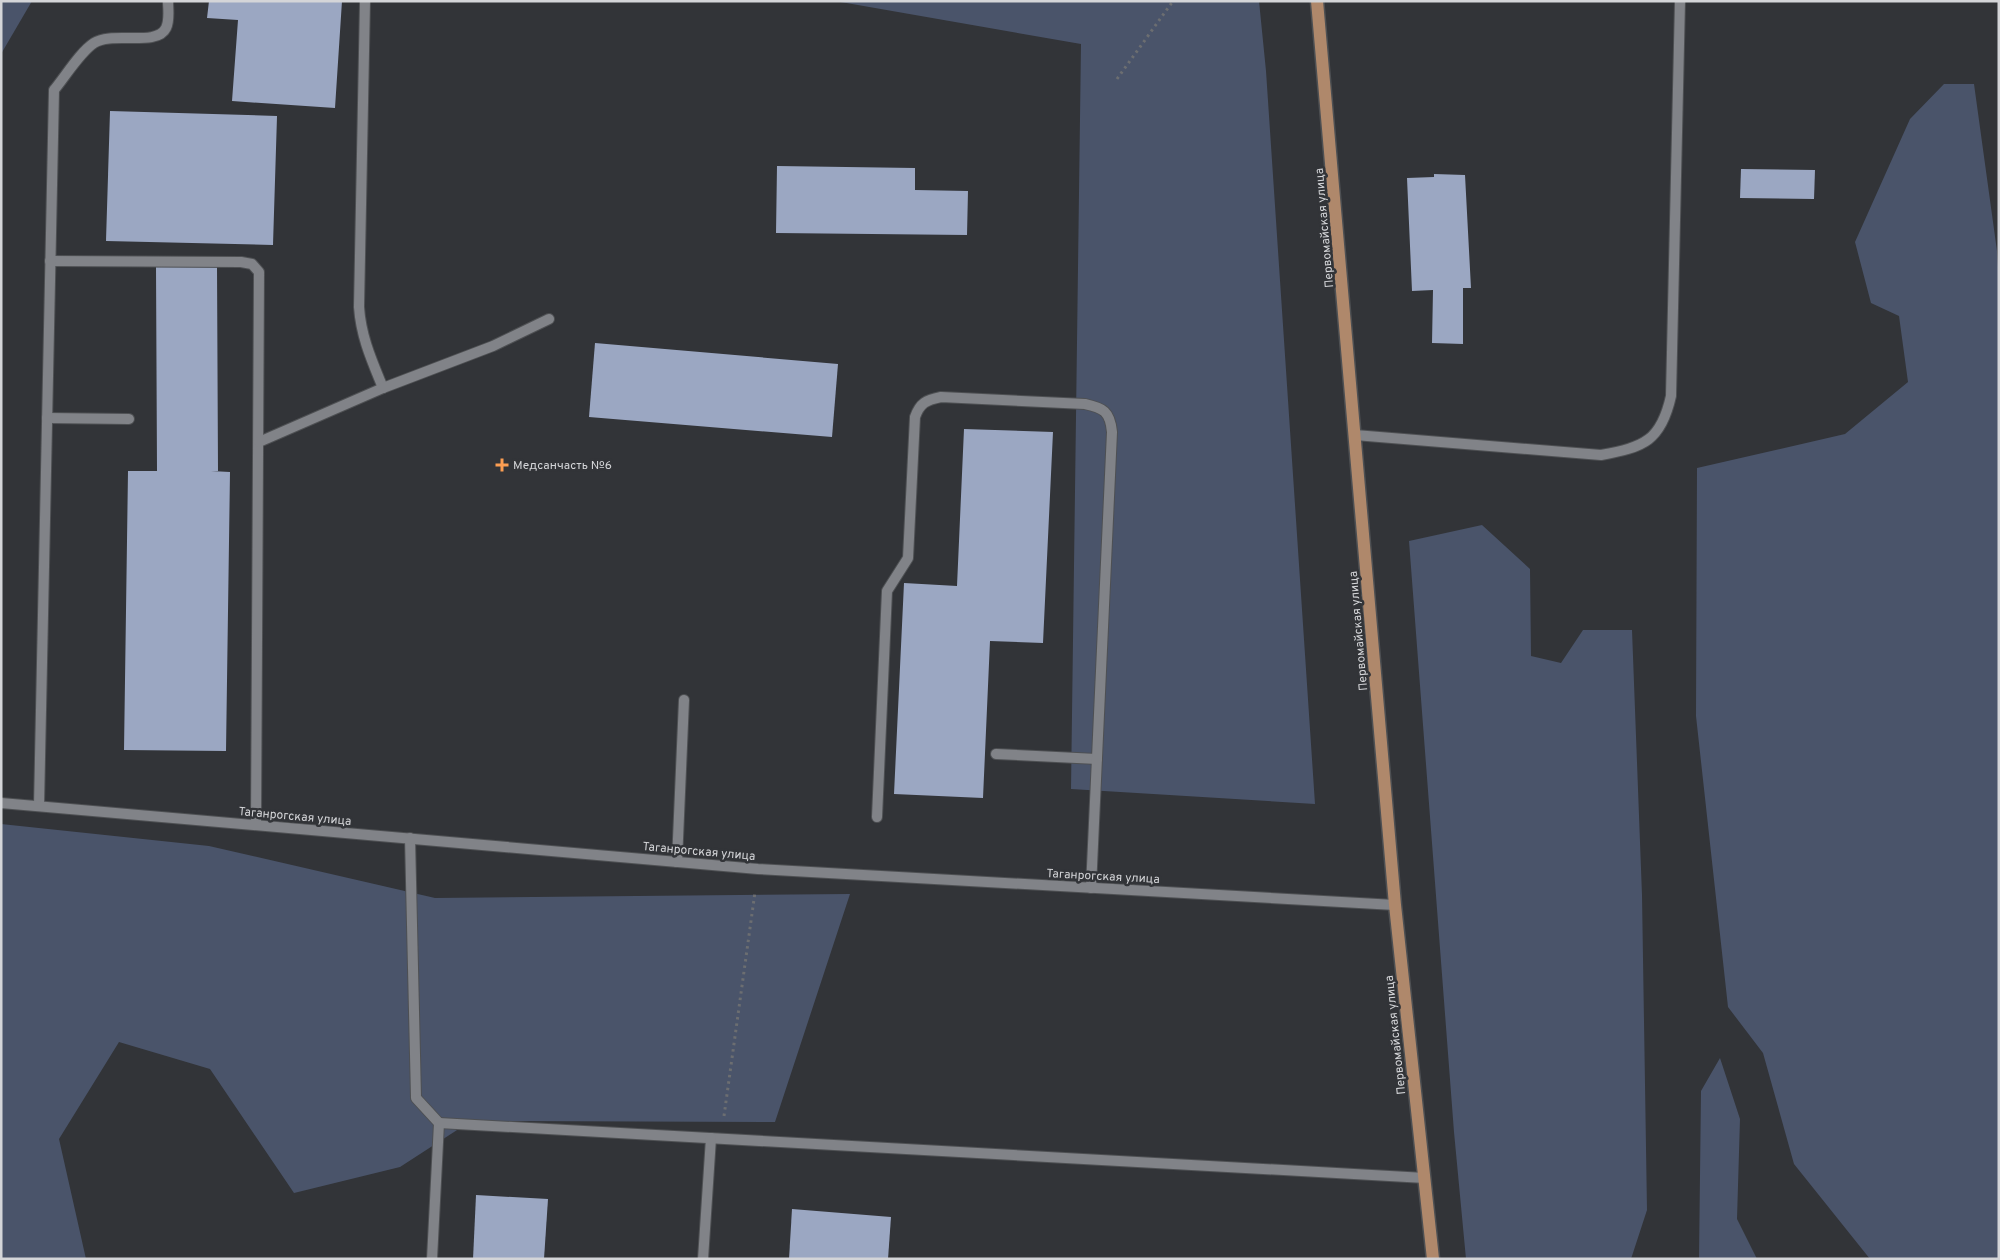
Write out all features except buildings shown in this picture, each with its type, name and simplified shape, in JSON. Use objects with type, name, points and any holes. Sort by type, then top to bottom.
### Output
[{"type":"main road","name":"Первомайская улица","points":[[1317,1],[1395,905],[1433,1259]]},
{"type":"street","points":[[39,806],[54,90],[94,43],[106,38],[147,38],[159,35],[166,29],[168,1]]},
{"type":"street","points":[[365,1],[358,307],[360,328],[383,388]]},
{"type":"street","points":[[1355,435],[1601,455],[1631,449],[1653,437],[1666,419],[1671,396],[1680,1]]},
{"type":"street","points":[[50,261],[241,262],[252,264],[259,272],[256,825]]},
{"type":"street","points":[[259,442],[383,388],[493,346],[549,319]]},
{"type":"street","points":[[877,817],[887,591],[908,558],[915,417],[920,405],[930,399],[941,397],[1085,404],[1101,408],[1111,420],[1112,432],[1091,888]]},
{"type":"street","points":[[47,418],[129,419]]},
{"type":"street","points":[[677,862],[684,700]]},
{"type":"street","points":[[996,754],[1097,759]]},
{"type":"street","name":"Таганрогская улица","points":[[1,803],[758,869],[1395,905]]},
{"type":"street","points":[[410,838],[416,1098],[439,1123],[1425,1178]]},
{"type":"street","points":[[432,1259],[439,1123]]},
{"type":"street","points":[[703,1259],[716,1139]]},
{"type":"path","points":[[1117,80],[1173,1]]},
{"type":"path","points":[[716,1139],[758,869]]},
{"type":"shaded area","points":[[1,1],[32,1],[1,54]]},
{"type":"shaded area","points":[[835,1],[1259,1],[1266,71],[1315,804],[1071,789],[1081,44]]},
{"type":"shaded area","points":[[1944,84],[1974,84],[1997,251],[1999,282],[1999,1259],[1870,1259],[1794,1164],[1763,1053],[1728,1007],[1696,716],[1697,468],[1845,434],[1908,382],[1899,316],[1871,303],[1855,242],[1910,119]]},
{"type":"shaded area","points":[[1482,525],[1530,569],[1531,656],[1561,663],[1583,630],[1632,630],[1642,895],[1647,1210],[1631,1259],[1466,1259],[1454,1132],[1409,541]]},
{"type":"shaded area","points":[[1,824],[209,846],[435,898],[850,894],[775,1122],[471,1121],[400,1167],[294,1193],[210,1069],[119,1042],[59,1139],[86,1259],[1,1259]]},
{"type":"shaded area","points":[[1720,1058],[1740,1119],[1737,1219],[1757,1259],[1699,1259],[1701,1091]]},
{"type":"place","name":"Медсанчасть №6","points":[[502,465]]}]
